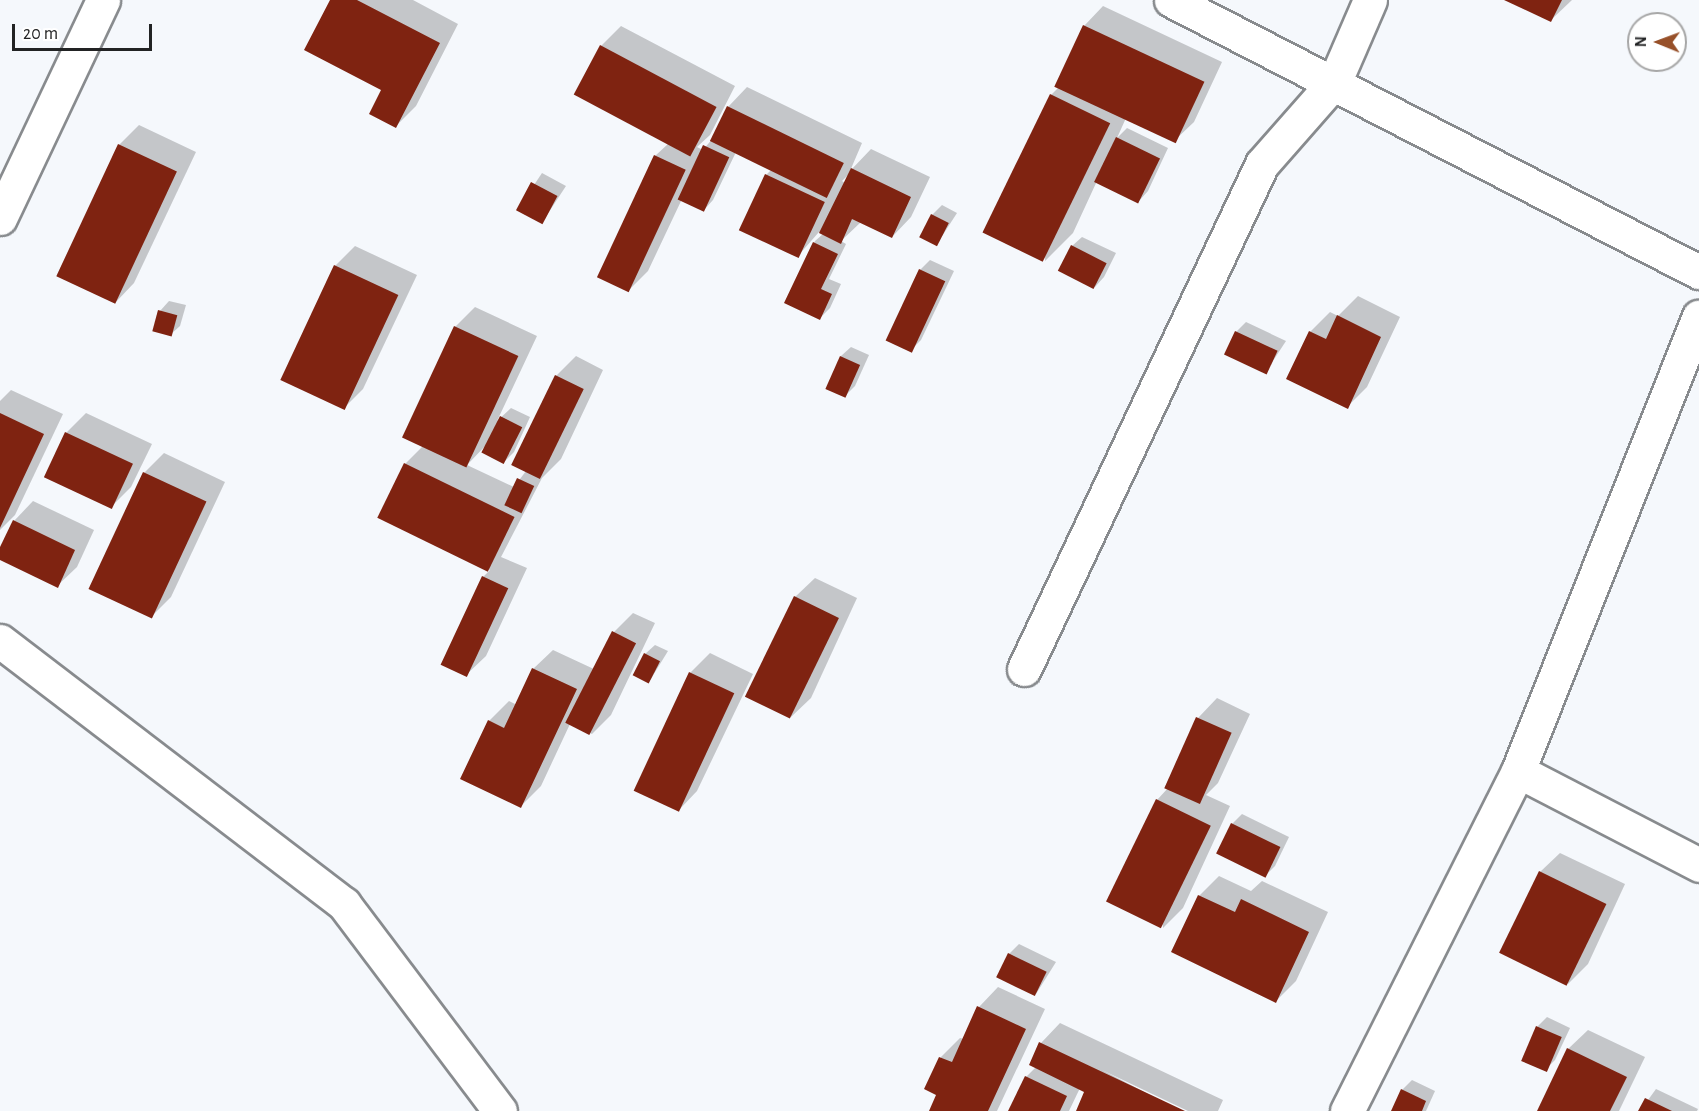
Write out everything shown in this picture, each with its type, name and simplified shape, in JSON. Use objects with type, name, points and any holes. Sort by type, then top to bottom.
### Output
[{"type":"street","points":[[0,218],[103,0]]},
{"type":"street","points":[[1171,0],[1335,81],[1699,272]]},
{"type":"street","points":[[1024,669],[1262,164],[1335,81],[1370,0]]},
{"type":"street","points":[[1347,1111],[1518,771],[1699,317]]},
{"type":"street","points":[[0,641],[344,904],[500,1111]]},
{"type":"street","points":[[1518,771],[1699,865]]},
{"type":"building","points":[[330,0],[357,0],[440,43],[396,128],[369,114],[381,90],[304,50]]},
{"type":"building","points":[[1504,0],[1562,0],[1551,22]]},
{"type":"building","points":[[1083,25],[1204,82],[1176,143],[1054,87]]},
{"type":"building","points":[[600,45],[717,107],[690,156],[574,94]]},
{"type":"building","points":[[1050,94],[1110,123],[1043,262],[982,232]]},
{"type":"building","points":[[727,106],[844,163],[827,198],[710,141]]},
{"type":"building","points":[[1116,137],[1160,158],[1138,203],[1094,182]]},
{"type":"building","points":[[118,144],[177,171],[115,304],[56,276]]},
{"type":"building","points":[[703,145],[729,157],[704,212],[678,199]]},
{"type":"building","points":[[654,155],[686,170],[629,292],[597,277]]},
{"type":"building","points":[[851,168],[911,197],[892,238],[852,219],[841,244],[819,233]]},
{"type":"building","points":[[765,174],[825,202],[799,258],[739,230]]},
{"type":"building","points":[[531,182],[557,196],[542,224],[516,210]]},
{"type":"building","points":[[931,214],[949,223],[937,246],[919,237]]},
{"type":"building","points":[[813,242],[838,254],[821,289],[832,294],[820,320],[784,303]]},
{"type":"building","points":[[1071,245],[1107,263],[1093,289],[1058,271]]},
{"type":"building","points":[[334,265],[398,295],[345,410],[280,380]]},
{"type":"building","points":[[919,269],[945,281],[912,353],[886,341]]},
{"type":"building","points":[[158,310],[177,315],[172,336],[152,331]]},
{"type":"building","points":[[1337,315],[1381,337],[1348,409],[1286,379],[1309,331],[1326,339]]},
{"type":"building","points":[[454,326],[518,356],[466,467],[402,437]]},
{"type":"building","points":[[1235,331],[1278,351],[1267,374],[1224,355]]},
{"type":"building","points":[[840,356],[860,365],[845,398],[825,389]]},
{"type":"building","points":[[555,375],[584,389],[540,479],[511,465]]},
{"type":"building","points":[[0,413],[44,434],[0,528]]},
{"type":"building","points":[[500,416],[522,427],[504,464],[481,453]]},
{"type":"building","points":[[65,432],[133,464],[112,509],[44,477]]},
{"type":"building","points":[[404,463],[515,517],[488,572],[377,518]]},
{"type":"building","points":[[143,472],[206,502],[152,618],[88,589]]},
{"type":"building","points":[[517,478],[534,486],[522,513],[504,505]]},
{"type":"building","points":[[13,520],[75,550],[58,588],[0,560],[0,547]]},
{"type":"building","points":[[482,576],[508,588],[467,677],[441,665]]},
{"type":"building","points":[[794,596],[839,618],[790,719],[745,697]]},
{"type":"building","points":[[612,631],[636,643],[589,735],[565,723]]},
{"type":"building","points":[[644,653],[660,661],[649,683],[633,675]]},
{"type":"building","points":[[532,668],[577,689],[521,808],[460,779],[488,720],[504,728]]},
{"type":"building","points":[[689,672],[734,693],[679,812],[634,791]]},
{"type":"building","points":[[1196,717],[1232,733],[1200,804],[1164,788]]},
{"type":"building","points":[[1156,799],[1211,826],[1161,928],[1106,901]]},
{"type":"building","points":[[1231,823],[1280,847],[1266,878],[1216,854]]},
{"type":"building","points":[[1539,871],[1606,904],[1567,986],[1499,953]]},
{"type":"building","points":[[1198,895],[1235,912],[1241,899],[1309,932],[1276,1003],[1171,952]]},
{"type":"building","points":[[1008,953],[1047,972],[1035,996],[996,977]]},
{"type":"building","points":[[977,1006],[1026,1029],[988,1111],[929,1111],[936,1095],[924,1089],[939,1057],[952,1062]]},
{"type":"building","points":[[1536,1026],[1562,1037],[1547,1072],[1521,1061]]},
{"type":"building","points":[[1039,1042],[1185,1111],[1076,1111],[1084,1092],[1029,1065]]},
{"type":"building","points":[[1567,1048],[1627,1077],[1610,1111],[1537,1111]]},
{"type":"building","points":[[1025,1076],[1067,1096],[1060,1111],[1008,1111]]},
{"type":"building","points":[[1401,1089],[1426,1101],[1422,1111],[1391,1111]]},
{"type":"building","points":[[1645,1098],[1672,1111],[1638,1111]]}]
